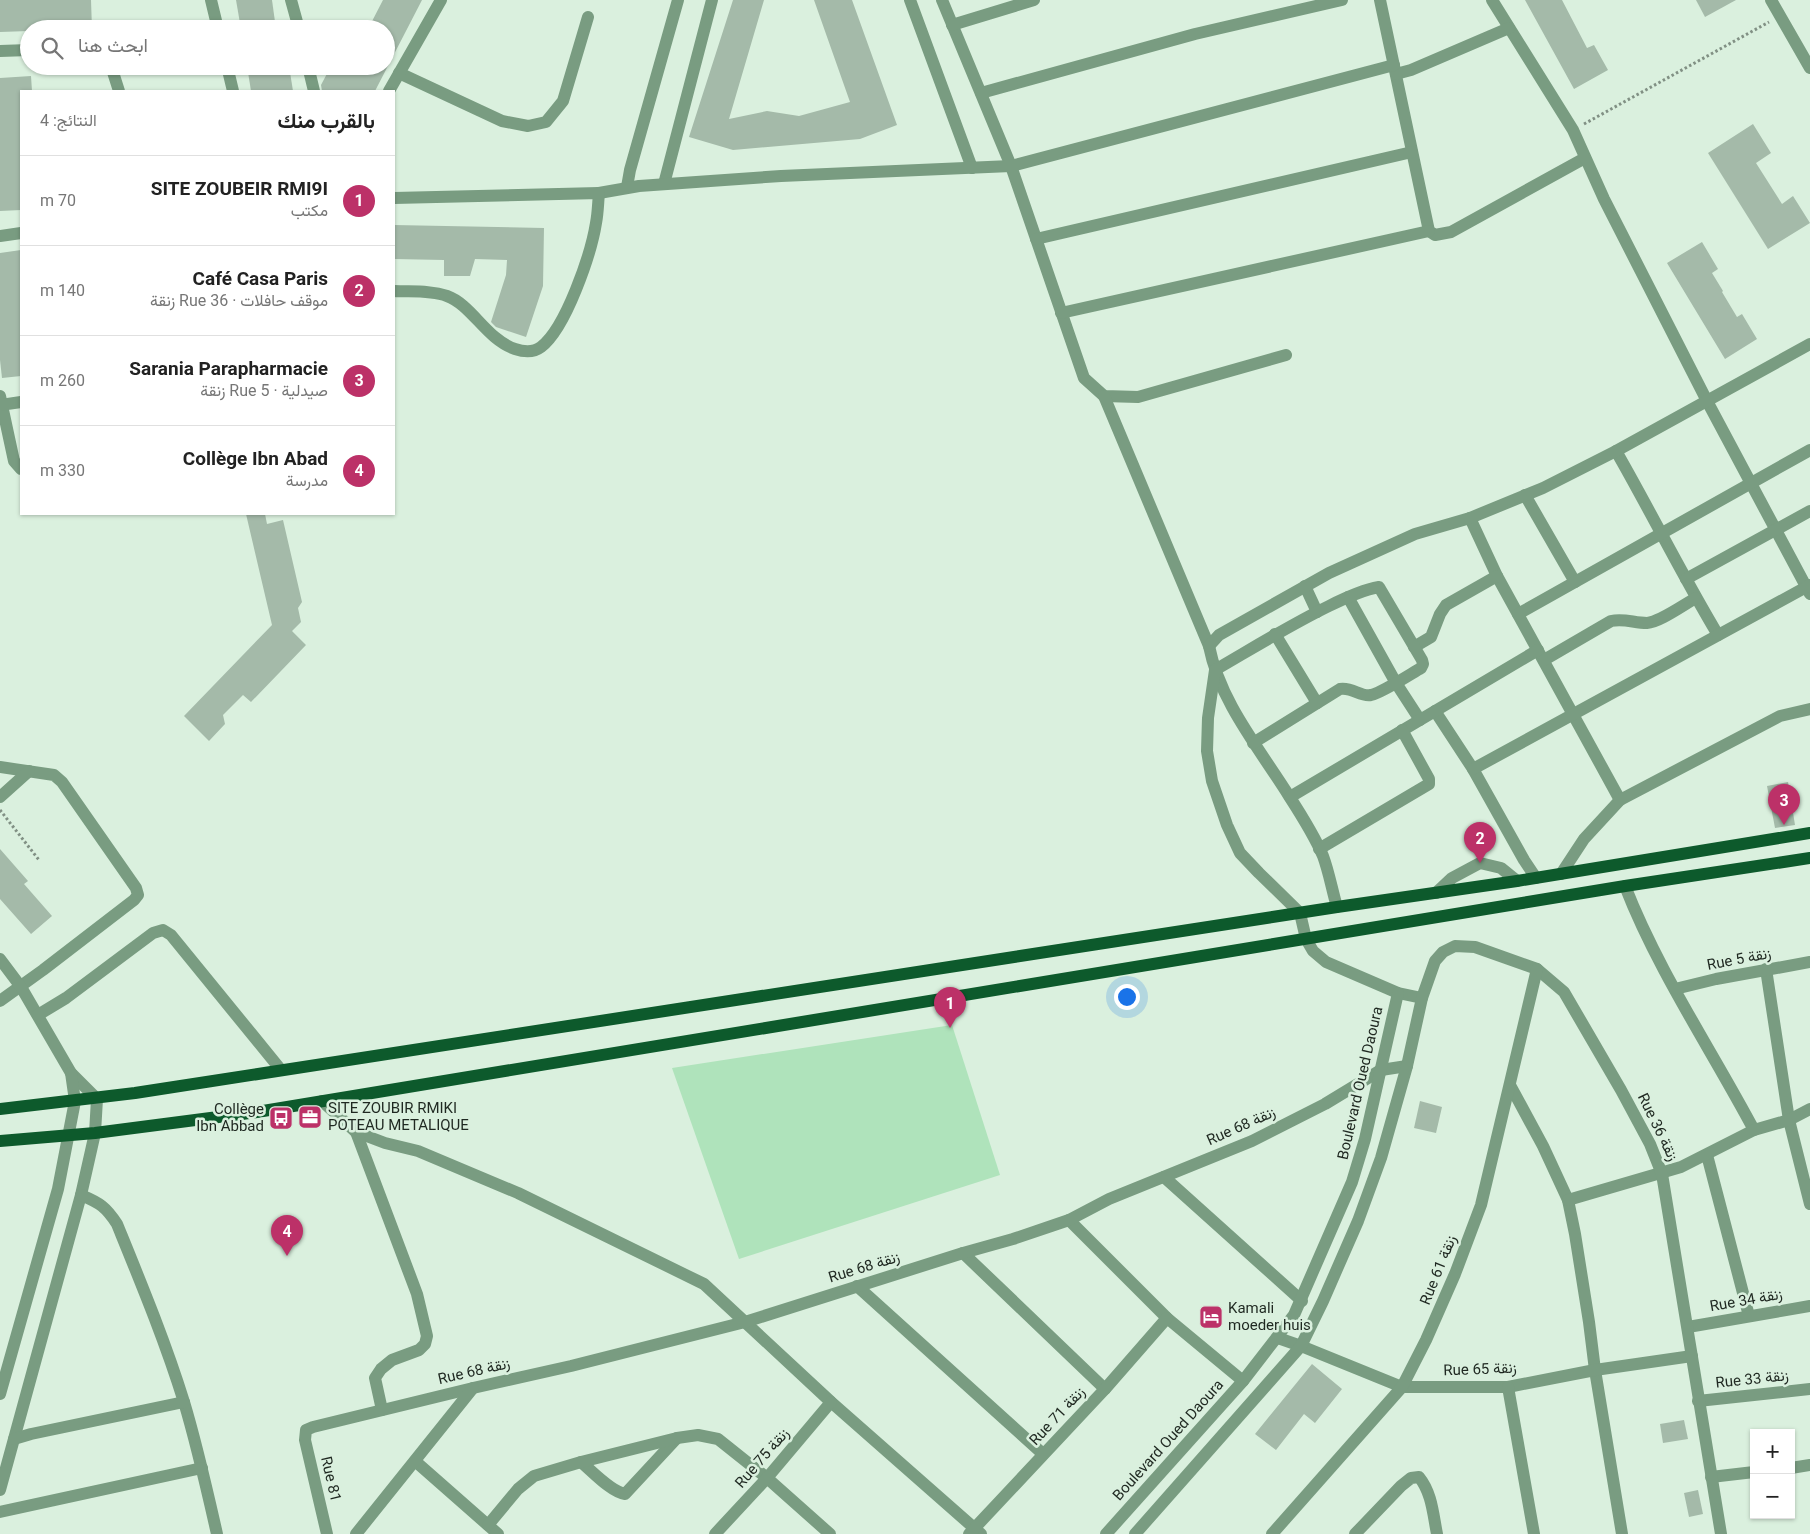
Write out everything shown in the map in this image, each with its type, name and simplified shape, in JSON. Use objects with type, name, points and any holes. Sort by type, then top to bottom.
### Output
[{"type":"main road","points":[[0,1109],[97,1099],[1337,907],[1517,881],[1810,833]]},
{"type":"main road","points":[[0,1141],[95,1133],[256,1112],[1306,938],[1810,858]]},
{"type":"street","points":[[211,0],[216,20]]},
{"type":"street","points":[[291,0],[297,20]]},
{"type":"street","points":[[390,90],[440,0]]},
{"type":"street","points":[[627,187],[630,170],[678,0]]},
{"type":"street","points":[[664,184],[712,0]]},
{"type":"street","points":[[910,0],[972,168]]},
{"type":"street","points":[[942,0],[1011,166],[1084,378],[1104,396],[1209,646],[1215,670],[1226,697],[1253,743],[1290,796],[1323,856],[1337,907]]},
{"type":"street","points":[[952,25],[1034,0]]},
{"type":"street","points":[[981,93],[1195,34],[1342,0]]},
{"type":"street","points":[[1380,0],[1429,231],[1435,235],[1451,232],[1585,158]]},
{"type":"street","points":[[1473,769],[1718,635],[1809,589],[1707,401],[1604,199],[1573,130],[1492,0]]},
{"type":"street","points":[[1771,0],[1810,68]]},
{"type":"street","points":[[399,73],[502,121],[528,126],[546,122],[562,101],[588,17]]},
{"type":"street","points":[[395,198],[599,193],[627,187],[781,176],[1011,166],[1395,70],[1411,70],[1509,28]]},
{"type":"street","points":[[0,52],[20,51]]},
{"type":"street","points":[[114,75],[119,90]]},
{"type":"street","points":[[229,75],[233,90]]},
{"type":"street","points":[[310,75],[314,90]]},
{"type":"street","points":[[1036,239],[1412,152]]},
{"type":"street","points":[[395,291],[433,292],[449,296],[504,344],[527,352],[540,348],[550,337],[576,290],[592,241],[599,193]]},
{"type":"street","points":[[1061,313],[1429,231]]},
{"type":"street","points":[[0,236],[20,233]]},
{"type":"street","points":[[1209,646],[1219,635],[1329,573],[1414,534],[1470,518],[1525,495],[1616,451],[1810,344]]},
{"type":"street","points":[[1104,396],[1138,397],[1286,355]]},
{"type":"street","points":[[20,402],[0,402],[14,461],[20,468]]},
{"type":"street","points":[[1518,614],[1810,450]]},
{"type":"street","points":[[1616,451],[1718,635]]},
{"type":"street","points":[[1525,495],[1575,582]]},
{"type":"street","points":[[1686,579],[1810,511]]},
{"type":"street","points":[[1470,518],[1497,576],[1620,800]]},
{"type":"street","points":[[1414,646],[1431,637],[1435,632],[1440,614],[1446,605],[1497,576]]},
{"type":"street","points":[[1305,586],[1317,612]]},
{"type":"street","points":[[1215,670],[1275,634],[1317,612],[1348,597],[1379,587],[1414,646],[1423,664],[1421,668],[1371,695],[1348,688],[1340,689],[1253,743]]},
{"type":"street","points":[[1348,597],[1396,683],[1420,720]]},
{"type":"street","points":[[1290,796],[1402,730],[1541,655],[1611,621],[1621,619],[1648,623],[1696,598]]},
{"type":"street","points":[[1275,634],[1317,703]]},
{"type":"street","points":[[1215,670],[1208,718],[1207,751],[1212,782],[1227,825],[1240,852],[1259,874],[1300,913],[1306,938],[1313,951],[1326,962],[1398,993]]},
{"type":"street","points":[[1561,874],[1584,839],[1620,800],[1780,716],[1810,709]]},
{"type":"street","points":[[1435,712],[1473,769],[1536,878]]},
{"type":"street","points":[[1319,849],[1429,784],[1429,779],[1402,730]]},
{"type":"street","points":[[0,767],[54,775],[62,782],[136,888],[138,894],[134,900],[0,1001]]},
{"type":"street","points":[[0,797],[29,771]]},
{"type":"street","points":[[1436,892],[1452,878],[1480,863],[1501,868],[1517,881]]},
{"type":"street","points":[[1625,886],[1634,908],[1676,989],[1754,1130]]},
{"type":"street","points":[[38,1015],[66,998],[153,933],[163,930],[171,935],[280,1070]]},
{"type":"street","name":"Rue 36 زنقة","points":[[1422,998],[1435,961],[1443,952],[1455,946],[1475,947],[1537,969],[1564,992],[1626,1097],[1650,1144],[1662,1174],[1721,1534]]},
{"type":"street","points":[[0,959],[21,987],[71,1073],[97,1099],[95,1133],[81,1195],[0,1490]]},
{"type":"street","name":"Rue 5 زنقة","points":[[1676,989],[1810,962]]},
{"type":"street","name":"Rue 61 زنقة","points":[[1272,1534],[1402,1387],[1426,1340],[1455,1274],[1481,1205],[1537,969]]},
{"type":"street","points":[[1766,970],[1789,1120],[1810,1204]]},
{"type":"street","name":"Boulevard Oued Daoura","points":[[1106,1534],[1243,1381],[1294,1315],[1302,1301],[1352,1182],[1365,1139],[1398,993],[1422,998]]},
{"type":"street","points":[[1135,1534],[1301,1346],[1358,1220],[1381,1158],[1407,1066],[1422,998]]},
{"type":"street","name":"Rue 68 زنقة","points":[[306,1430],[745,1322],[857,1286],[1013,1240],[1069,1220],[1109,1199],[1252,1141],[1325,1104],[1381,1070],[1407,1066]]},
{"type":"street","points":[[0,1394],[58,1188],[70,1135],[75,1101],[71,1073]]},
{"type":"street","points":[[1510,1085],[1544,1146],[1568,1200],[1622,1534]]},
{"type":"street","points":[[322,1101],[356,1132],[385,1143],[418,1151],[509,1189],[704,1284],[975,1532]]},
{"type":"street","points":[[1568,1200],[1681,1167],[1754,1130],[1789,1120],[1810,1109]]},
{"type":"street","points":[[356,1132],[418,1294],[427,1336],[425,1344],[420,1350],[392,1360],[381,1369],[375,1378],[382,1410]]},
{"type":"street","points":[[1707,1155],[1749,1316]]},
{"type":"street","points":[[1164,1177],[1302,1301]]},
{"type":"street","points":[[81,1195],[100,1203],[108,1210],[117,1224],[160,1329],[184,1402],[218,1534]]},
{"type":"street","points":[[1069,1220],[1168,1318],[1243,1381]]},
{"type":"street","points":[[963,1254],[1105,1389]]},
{"type":"street","points":[[857,1286],[1043,1454]]},
{"type":"street","name":"Rue 34 زنقة","points":[[1688,1327],[1810,1306]]},
{"type":"street","name":"Rue 71 زنقة","points":[[975,1532],[1043,1454],[1105,1389],[1168,1318]]},
{"type":"street","name":"Rue 65 زنقة","points":[[1278,1338],[1402,1387],[1508,1387],[1595,1370],[1692,1356]]},
{"type":"street","points":[[1508,1387],[1534,1534]]},
{"type":"street","points":[[356,1534],[473,1388]]},
{"type":"street","name":"Rue 33 زنقة","points":[[1698,1400],[1810,1389]]},
{"type":"street","points":[[14,1439],[184,1402]]},
{"type":"street","name":"Rue 75 زنقة","points":[[716,1534],[831,1402]]},
{"type":"street","name":"Rue 81","points":[[306,1430],[305,1440],[327,1534]]},
{"type":"street","points":[[415,1461],[493,1530],[518,1489],[534,1476],[580,1462],[677,1438],[698,1435],[718,1440],[766,1478],[830,1534]]},
{"type":"street","points":[[580,1462],[610,1486],[625,1494],[677,1438]]},
{"type":"street","points":[[1795,1468],[1810,1466]]},
{"type":"street","points":[[0,1512],[202,1468]]},
{"type":"street","points":[[1711,1477],[1750,1472]]},
{"type":"street","points":[[1355,1534],[1401,1486],[1411,1478],[1419,1477],[1425,1485],[1430,1498],[1437,1534]]},
{"type":"path","points":[[1573,130],[1781,16]]},
{"type":"path","points":[[0,810],[39,860]]},
{"type":"green space","points":[[952,1025],[1000,1175],[739,1259],[672,1068]]},
{"type":"building","points":[[0,0],[91,0],[92,20],[20,20],[20,31],[0,32]]},
{"type":"building","points":[[236,0],[272,0],[275,20],[239,20]]},
{"type":"building","points":[[383,0],[422,0],[395,52],[395,20],[373,20]]},
{"type":"building","points":[[733,0],[764,0],[729,119],[767,111],[799,116],[850,102],[814,0],[852,0],[897,125],[860,139],[733,150],[689,137]]},
{"type":"building","points":[[1525,0],[1562,0],[1587,48],[1594,45],[1608,70],[1574,89]]},
{"type":"building","points":[[1696,0],[1736,0],[1705,17]]},
{"type":"building","points":[[248,75],[290,75],[293,90],[251,90]]},
{"type":"building","points":[[326,75],[383,75],[376,90],[322,90],[321,85]]},
{"type":"building","points":[[31,76],[32,90],[20,90],[20,210],[0,211],[0,78]]},
{"type":"building","points":[[1753,124],[1771,153],[1756,163],[1782,204],[1793,196],[1810,223],[1768,249],[1708,153]]},
{"type":"building","points":[[395,225],[544,228],[543,286],[526,337],[496,327],[491,322],[506,275],[507,260],[475,259],[470,276],[444,276],[444,260],[395,259]]},
{"type":"building","points":[[1702,242],[1718,269],[1712,273],[1722,292],[1737,317],[1742,314],[1757,339],[1725,359],[1667,263]]},
{"type":"building","points":[[20,250],[20,376],[2,378],[0,360],[0,253]]},
{"type":"building","points":[[246,515],[265,515],[267,524],[283,520],[302,602],[298,608],[301,622],[292,631],[306,645],[251,702],[243,695],[223,715],[225,724],[209,741],[184,716],[272,625]]},
{"type":"building","points":[[1788,782],[1795,825],[1775,828],[1767,786]]},
{"type":"building","points":[[0,849],[28,881],[24,884],[52,916],[31,934],[0,899]]},
{"type":"building","points":[[1420,1101],[1442,1107],[1436,1133],[1414,1128]]},
{"type":"building","points":[[1312,1364],[1342,1389],[1315,1423],[1304,1414],[1276,1450],[1255,1434]]},
{"type":"building","points":[[1684,1420],[1688,1439],[1663,1443],[1660,1424]]},
{"type":"building","points":[[1698,1490],[1703,1514],[1689,1517],[1684,1493]]},
{"type":"place","name":"Sarania Parapharmacie","points":[[1784,825]]},
{"type":"place","name":"Café Casa Paris","points":[[1480,863]]},
{"type":"place","name":"SITE ZOUBEIR RMI9I","points":[[950,1028]]},
{"type":"place","name":"SITE ZOUBIR RMIKI POTEAU METALIQUE","points":[[310,1117]]},
{"type":"place","name":"Collège Ibn Abbad","points":[[281,1118]]},
{"type":"place","name":"Collège Ibn Abad","points":[[287,1256]]},
{"type":"place","name":"Kamali moeder huis","points":[[1211,1317]]}]
